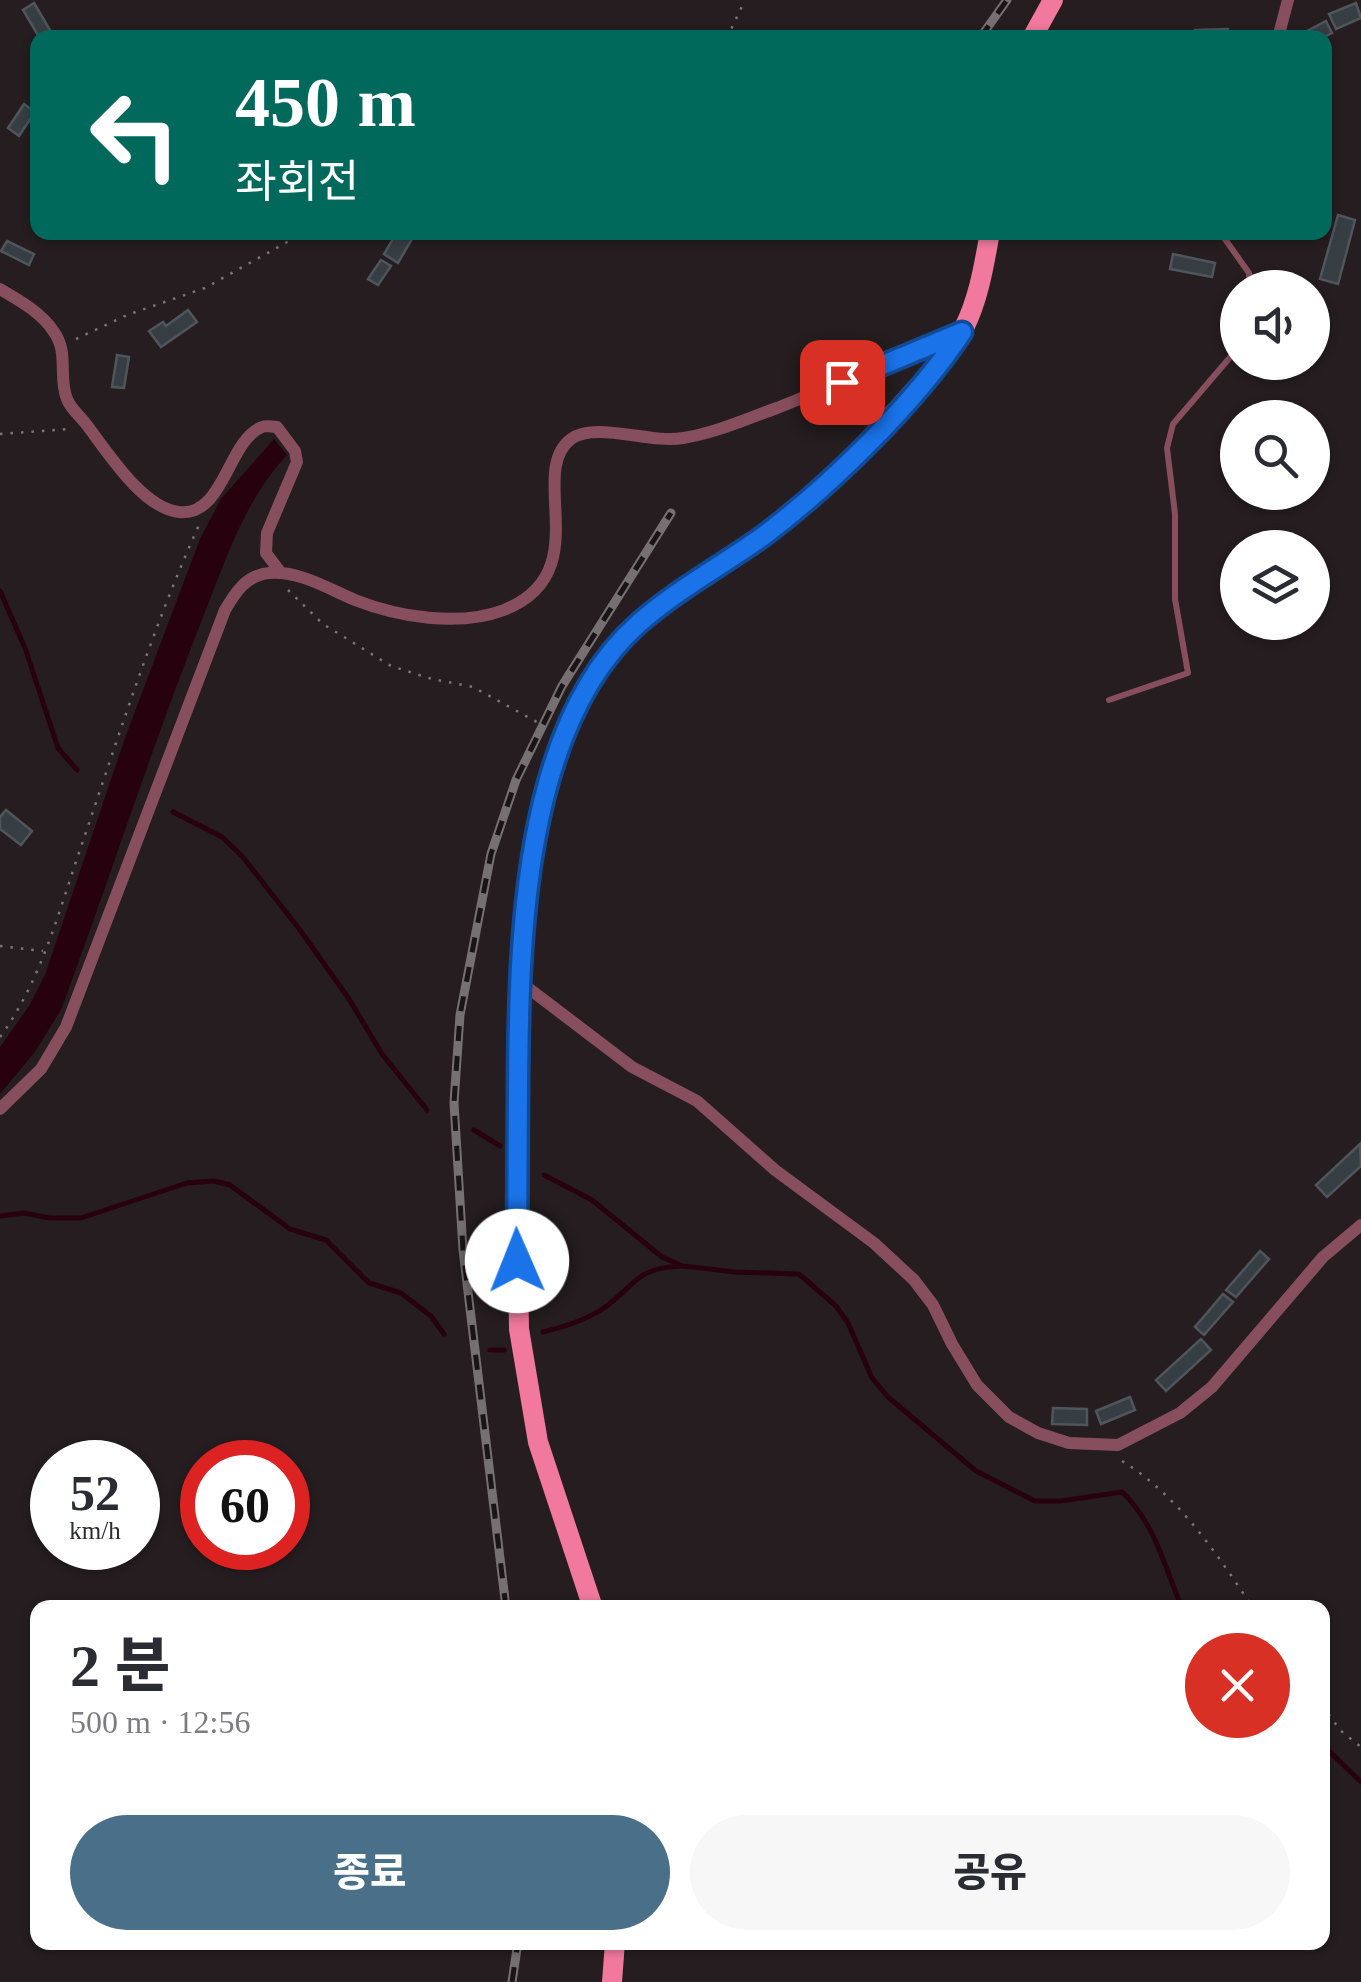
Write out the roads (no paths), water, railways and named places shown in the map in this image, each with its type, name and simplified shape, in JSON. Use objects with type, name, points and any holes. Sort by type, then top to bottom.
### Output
[{"type":"main road","points":[[1037,30],[1054,0]]},
{"type":"main road","points":[[590,1600],[538,1442],[518,1328],[519,981],[526,887],[536,836],[565,738],[599,668],[639,623],[776,526],[830,480],[936,367],[962,332],[980,287],[989,240]]},
{"type":"main road","points":[[612,1982],[615,1950]]},
{"type":"street","points":[[1280,30],[1288,0]]},
{"type":"street","points":[[0,289],[36,312],[53,329],[62,346],[66,399],[106,454],[160,506],[182,513],[196,510],[209,500],[251,437],[262,427],[277,427],[295,451],[296,462],[267,533],[266,553],[281,573]]},
{"type":"street","points":[[0,1109],[40,1069],[66,1027],[224,610],[250,578],[266,572],[281,573],[386,611],[454,618],[504,610],[522,600],[546,576],[556,544],[556,471],[565,444],[574,437],[587,432],[666,441],[706,433],[962,332]]},
{"type":"street","points":[[519,981],[632,1067],[698,1101],[775,1170],[874,1243],[924,1292],[978,1384],[1010,1417],[1070,1443],[1118,1445],[1180,1413],[1212,1387],[1323,1257],[1361,1225]]},
{"type":"lane","points":[[1226,240],[1246,270]]},
{"type":"lane","points":[[1109,700],[1188,673],[1175,598],[1175,514],[1168,448],[1173,424],[1220,369]]},
{"type":"waterway","points":[[0,591],[25,648],[58,748],[77,770]]},
{"type":"waterway","points":[[173,812],[222,837],[242,856],[349,999],[382,1054],[427,1110]]},
{"type":"waterway","points":[[474,1130],[500,1146]]},
{"type":"waterway","points":[[544,1175],[592,1200],[662,1257],[683,1266],[799,1274],[836,1306],[848,1323],[872,1378],[888,1397],[976,1471],[1035,1501],[1122,1492],[1151,1532],[1179,1600]]},
{"type":"waterway","points":[[0,1216],[24,1213],[81,1218],[187,1183],[214,1181],[230,1185],[290,1229],[326,1240],[369,1283],[401,1293],[431,1316],[444,1334]]},
{"type":"waterway","points":[[543,1332],[597,1312],[645,1274],[681,1266]]},
{"type":"waterway","points":[[490,1350],[504,1350]]},
{"type":"waterway","points":[[1330,1752],[1361,1782]]},
{"type":"railway","points":[[986,30],[1007,0]]},
{"type":"railway","points":[[505,1600],[463,1250],[454,1103],[460,1015],[491,854],[516,780],[562,686],[671,513]]},
{"type":"railway","points":[[512,1982],[517,1950]]}]
